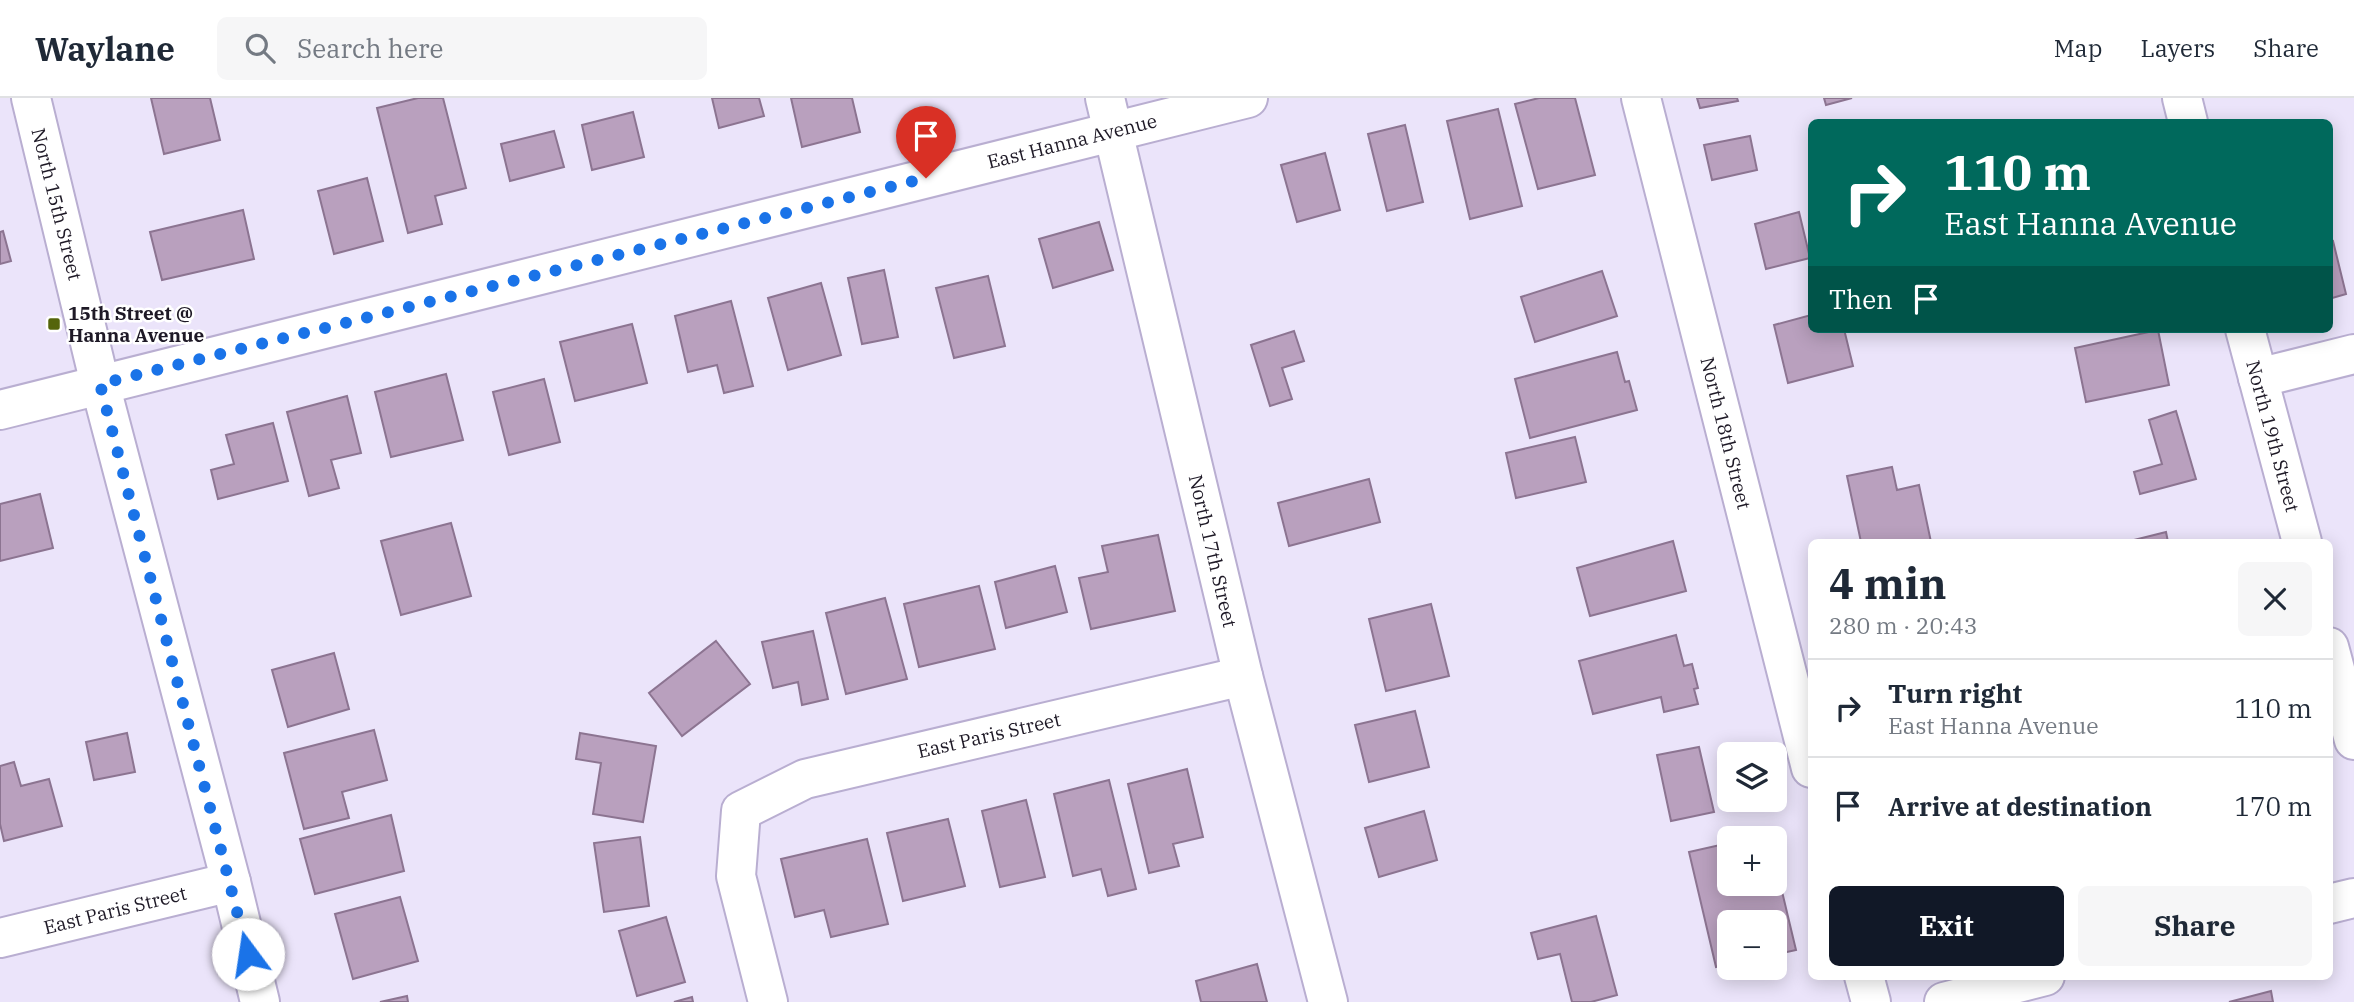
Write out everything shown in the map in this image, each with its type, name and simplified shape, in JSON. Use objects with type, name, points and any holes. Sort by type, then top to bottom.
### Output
[{"type":"street","name":"North 15th Street","points":[[31,98],[100,384],[260,1002]]},
{"type":"street","name":"East Hanna Avenue","points":[[0,410],[1109,115],[1248,98]]},
{"type":"street","name":"North 18th Street","points":[[1641,98],[1808,756]]},
{"type":"street","points":[[2182,98],[2187,119]]},
{"type":"street","name":"North 17th Street","points":[[1109,115],[1243,676],[1328,1002]]},
{"type":"street","name":"North 19th Street","points":[[2246,333],[2301,539]]},
{"type":"street","points":[[2258,378],[2354,354]]},
{"type":"street","points":[[2333,662],[2354,740]]},
{"type":"street","name":"East Paris Street","points":[[768,1002],[736,876],[741,811],[804,779],[1243,676]]},
{"type":"street","name":"East Paris Street","points":[[0,938],[231,882]]},
{"type":"street","points":[[2333,903],[2354,898]]},
{"type":"street","points":[[1865,980],[1871,1002]]},
{"type":"street","points":[[1944,1002],[1992,996],[2034,980]]},
{"type":"building","points":[[151,98],[210,98],[220,140],[164,154]]},
{"type":"building","points":[[418,98],[443,98],[466,188],[435,196],[442,224],[408,233],[377,108]]},
{"type":"building","points":[[712,98],[759,98],[764,116],[719,128]]},
{"type":"building","points":[[791,98],[852,98],[860,132],[802,147]]},
{"type":"building","points":[[1539,98],[1575,98],[1595,175],[1538,189],[1515,104]]},
{"type":"building","points":[[1697,98],[1737,98],[1738,101],[1700,108]]},
{"type":"building","points":[[1824,98],[1852,98],[1826,105]]},
{"type":"building","points":[[1498,109],[1522,206],[1470,219],[1447,121]]},
{"type":"building","points":[[633,112],[644,157],[592,170],[582,125]]},
{"type":"building","points":[[1405,125],[1423,202],[1387,211],[1368,134]]},
{"type":"building","points":[[554,131],[564,167],[510,181],[501,144]]},
{"type":"building","points":[[1750,136],[1757,170],[1712,180],[1704,145]]},
{"type":"building","points":[[1325,153],[1340,210],[1297,222],[1281,165]]},
{"type":"building","points":[[367,178],[383,241],[334,254],[318,191]]},
{"type":"building","points":[[243,210],[254,259],[162,280],[150,232]]},
{"type":"building","points":[[1799,212],[1808,258],[1766,269],[1755,224]]},
{"type":"building","points":[[1099,222],[1113,270],[1053,288],[1039,239]]},
{"type":"building","points":[[3,231],[11,261],[0,264],[0,232]]},
{"type":"building","points":[[2333,241],[2346,294],[2333,298]]},
{"type":"building","points":[[884,270],[898,337],[862,344],[848,278]]},
{"type":"building","points":[[1602,271],[1617,316],[1535,342],[1521,297]]},
{"type":"building","points":[[988,276],[1005,346],[954,358],[936,288]]},
{"type":"building","points":[[821,283],[841,355],[788,370],[768,298]]},
{"type":"building","points":[[731,301],[753,386],[724,393],[717,365],[688,372],[675,316]]},
{"type":"building","points":[[1808,316],[1808,333],[1845,333],[1853,366],[1788,383],[1774,325]]},
{"type":"building","points":[[632,324],[647,383],[575,401],[560,342]]},
{"type":"building","points":[[1294,331],[1304,361],[1282,368],[1292,399],[1270,406],[1251,345]]},
{"type":"building","points":[[2144,333],[2159,333],[2169,385],[2086,402],[2075,348]]},
{"type":"building","points":[[1617,352],[1625,382],[1629,381],[1637,410],[1530,438],[1515,379]]},
{"type":"building","points":[[446,374],[463,440],[391,457],[375,392]]},
{"type":"building","points":[[544,379],[560,442],[509,455],[493,392]]},
{"type":"building","points":[[347,396],[361,453],[331,460],[339,488],[309,496],[287,412]]},
{"type":"building","points":[[2176,411],[2196,479],[2140,494],[2134,472],[2162,464],[2149,420]]},
{"type":"building","points":[[273,423],[288,481],[218,499],[211,470],[234,464],[226,435]]},
{"type":"building","points":[[1575,437],[1586,482],[1516,498],[1506,453]]},
{"type":"building","points":[[1892,467],[1897,490],[1919,485],[1930,539],[1860,539],[1847,476]]},
{"type":"building","points":[[1369,479],[1380,522],[1289,546],[1278,503]]},
{"type":"building","points":[[40,494],[53,548],[0,561],[0,504]]},
{"type":"building","points":[[451,523],[471,596],[401,615],[381,541]]},
{"type":"building","points":[[2166,532],[2167,539],[2138,539]]},
{"type":"building","points":[[1158,535],[1175,611],[1091,629],[1079,578],[1108,572],[1102,546]]},
{"type":"building","points":[[1673,541],[1686,591],[1590,616],[1577,568]]},
{"type":"building","points":[[1055,566],[1067,612],[1006,628],[995,582]]},
{"type":"building","points":[[979,586],[995,649],[919,667],[904,604]]},
{"type":"building","points":[[885,598],[907,679],[846,694],[826,613]]},
{"type":"building","points":[[1431,604],[1449,676],[1386,691],[1369,619]]},
{"type":"building","points":[[813,631],[828,699],[802,705],[798,682],[773,688],[762,642]]},
{"type":"building","points":[[1676,635],[1684,666],[1692,664],[1698,688],[1694,689],[1698,704],[1664,712],[1661,697],[1593,714],[1579,661]]},
{"type":"building","points":[[716,641],[750,684],[682,736],[649,693]]},
{"type":"building","points":[[334,653],[349,709],[288,727],[272,670]]},
{"type":"building","points":[[1415,711],[1429,767],[1369,782],[1355,725]]},
{"type":"building","points":[[374,730],[387,780],[342,792],[349,818],[304,829],[284,753]]},
{"type":"building","points":[[127,733],[135,772],[94,780],[86,742]]},
{"type":"building","points":[[580,733],[656,746],[643,822],[593,814],[601,763],[576,759]]},
{"type":"building","points":[[1699,747],[1714,812],[1671,821],[1657,755]]},
{"type":"building","points":[[14,762],[21,786],[49,779],[62,826],[4,841],[0,824],[0,766]]},
{"type":"building","points":[[1187,769],[1203,837],[1173,844],[1179,866],[1149,873],[1128,784]]},
{"type":"building","points":[[1109,780],[1136,889],[1108,896],[1101,869],[1073,876],[1054,794]]},
{"type":"building","points":[[1026,800],[1045,877],[1000,887],[982,811]]},
{"type":"building","points":[[1424,811],[1437,860],[1379,877],[1365,828]]},
{"type":"building","points":[[391,815],[404,871],[315,894],[300,839]]},
{"type":"building","points":[[948,819],[965,886],[903,901],[887,833]]},
{"type":"building","points":[[640,837],[649,906],[604,912],[594,843]]},
{"type":"building","points":[[867,839],[888,924],[831,937],[824,910],[795,917],[781,859]]},
{"type":"building","points":[[1717,846],[1717,896],[1783,896],[1786,910],[1717,910],[1717,967],[1716,967],[1689,852]]},
{"type":"building","points":[[400,897],[418,961],[353,979],[335,914]]},
{"type":"building","points":[[1787,912],[1796,950],[1787,952]]},
{"type":"building","points":[[1596,916],[1617,995],[1591,1002],[1572,1002],[1560,954],[1538,959],[1531,933]]},
{"type":"building","points":[[666,917],[685,982],[637,996],[619,931]]},
{"type":"building","points":[[1257,964],[1267,1002],[1201,1002],[1196,981]]},
{"type":"building","points":[[2271,991],[2273,1002],[2229,1002]]},
{"type":"building","points":[[407,996],[408,1002],[380,1002]]},
{"type":"building","points":[[692,997],[693,1002],[674,1002]]},
{"type":"place","name":"15th Street @ Hanna Avenue","points":[[54,324]]},
{"type":"route","points":[[248,954],[100,384],[926,178]]}]
